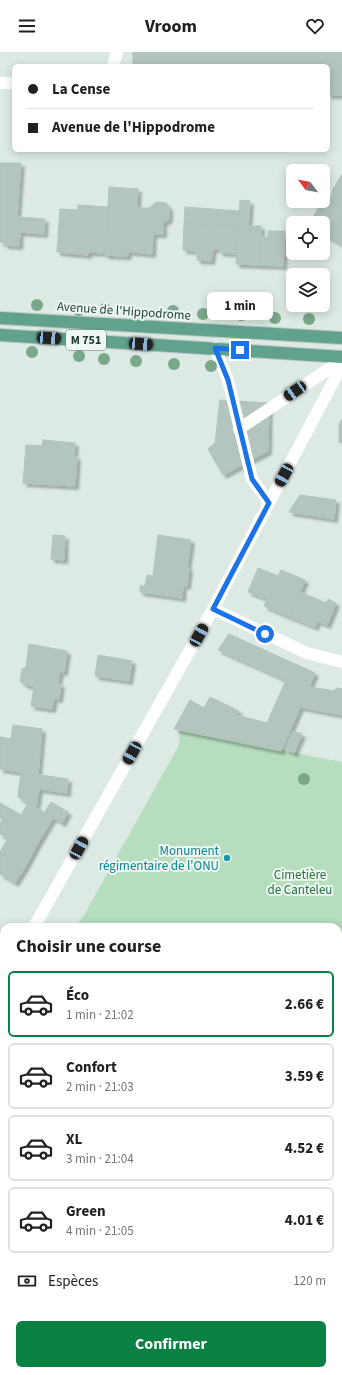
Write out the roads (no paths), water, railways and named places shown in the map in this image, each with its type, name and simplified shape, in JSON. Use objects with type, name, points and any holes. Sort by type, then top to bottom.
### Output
[{"type":"main road","name":"Avenue de l'Hippodrome","points":[[0,318],[342,338]]},
{"type":"main road","name":"M 751","points":[[0,334],[342,358]]},
{"type":"street","points":[[114,64],[117,52]]},
{"type":"street","points":[[0,83],[12,83]]},
{"type":"street","points":[[215,348],[228,380],[252,479],[269,503]]},
{"type":"street","points":[[240,429],[342,358]]},
{"type":"street","points":[[36,923],[213,609],[342,365]]},
{"type":"street","points":[[213,609],[307,652],[342,662]]},
{"type":"place","name":"Monument régimentaire de l'ONU","points":[[227,858]]},
{"type":"park label","name":"Cimetière de Canteleu","points":[[300,882]]}]
